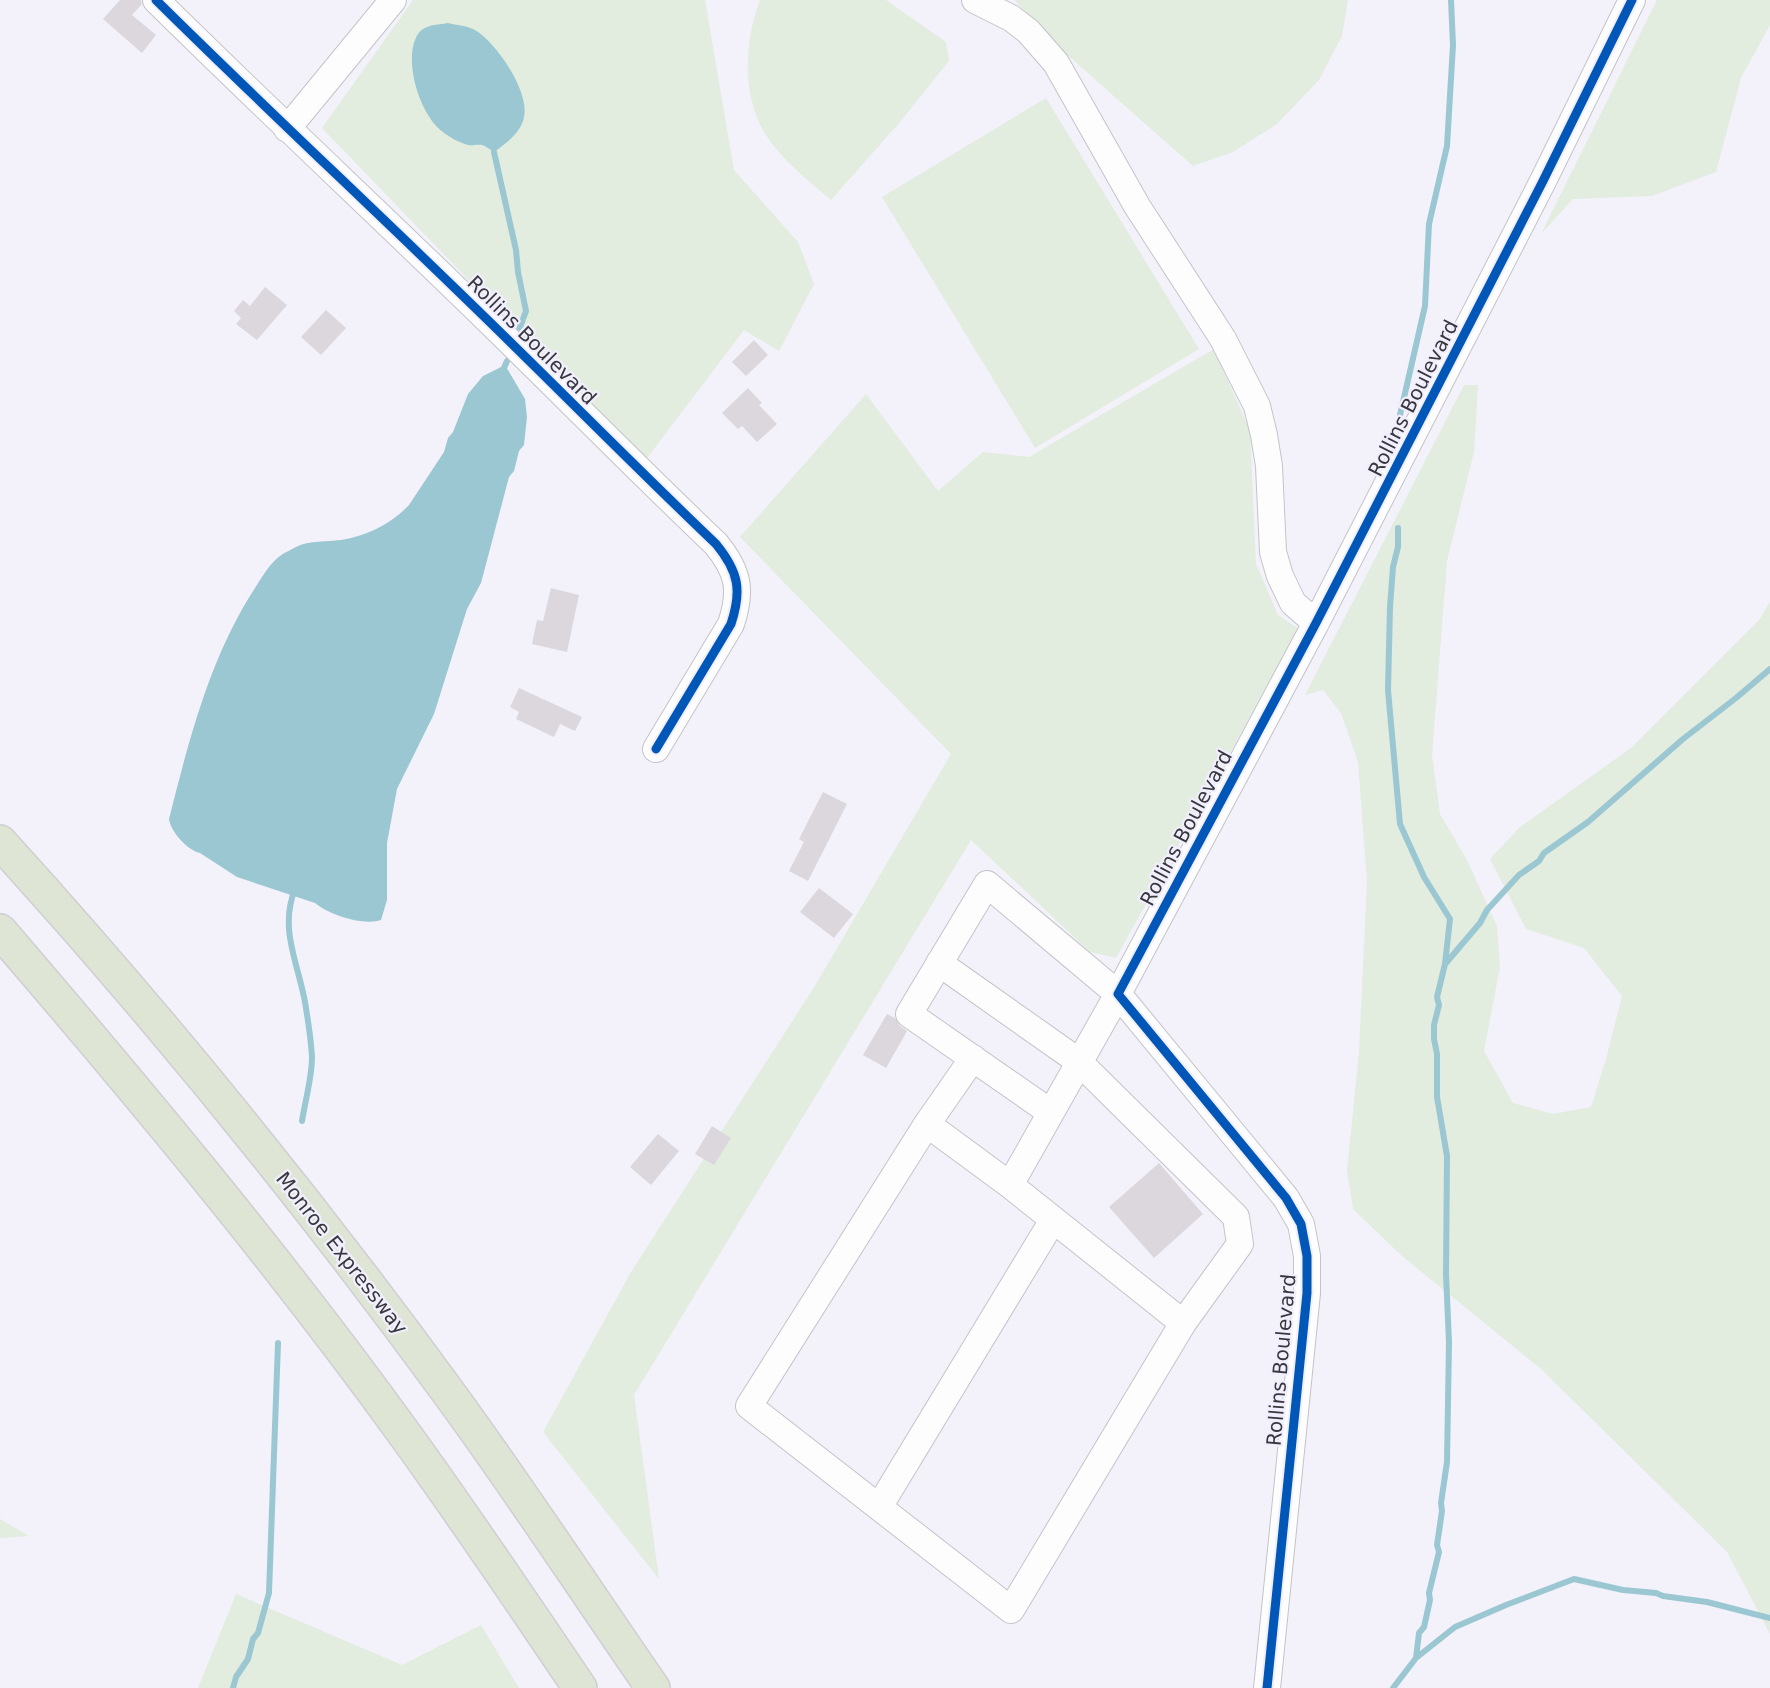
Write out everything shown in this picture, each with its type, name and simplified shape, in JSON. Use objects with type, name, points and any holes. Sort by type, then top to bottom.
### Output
[{"type":"highway","name":"Monroe Expressway","points":[[0,842],[131,991],[316,1218],[452,1397],[653,1688]]},
{"type":"highway","points":[[0,931],[167,1128],[326,1329],[403,1432],[580,1688]]},
{"type":"street","name":"Rollins Boulevard","points":[[156,0],[287,129],[464,297],[716,544],[728,559],[735,574],[738,592],[731,624],[656,749]]},
{"type":"street","points":[[287,129],[393,0]]},
{"type":"street","points":[[975,0],[1011,18],[1029,31],[1056,63],[1137,206],[1222,339],[1257,406],[1269,466],[1273,552],[1280,576],[1293,603],[1316,623]]},
{"type":"street","name":"Rollins Boulevard","points":[[1267,1688],[1307,1293],[1307,1256],[1301,1224],[1286,1198],[1118,994],[1316,623],[1543,181],[1632,0]]},
{"type":"street","points":[[1010,1185],[1078,1061],[1118,994],[987,884],[909,1014],[1050,1112]]},
{"type":"street","points":[[939,963],[1078,1061],[1236,1217],[1240,1244],[1183,1323],[1011,1610],[749,1406],[927,1124],[973,1059]]},
{"type":"street","points":[[927,1124],[1010,1185],[1183,1323]]},
{"type":"street","points":[[879,1507],[1053,1220]]},
{"type":"shaded area","points":[[413,0],[705,0],[734,170],[798,242],[814,284],[779,351],[744,330],[644,462],[322,128]]},
{"type":"shaded area","points":[[760,0],[886,0],[946,42],[949,61],[900,122],[831,200],[781,155],[765,134],[754,108],[750,93],[748,61],[752,29]]},
{"type":"shaded area","points":[[1014,0],[1348,0],[1342,36],[1319,80],[1277,124],[1233,152],[1193,166],[1056,45]]},
{"type":"shaded area","points":[[1657,0],[1770,0],[1770,25],[1741,78],[1716,172],[1652,196],[1573,199],[1541,234]]},
{"type":"shaded area","points":[[1046,98],[1199,349],[1035,448],[882,197]]},
{"type":"shaded area","points":[[1214,349],[1250,431],[1256,564],[1278,615],[1299,629],[1116,958],[1090,952],[971,840],[634,1395],[659,1579],[543,1432],[631,1272],[813,989],[951,754],[740,537],[866,394],[938,491],[983,452],[1029,457]]},
{"type":"shaded area","points":[[1464,385],[1478,385],[1474,452],[1447,561],[1432,755],[1440,814],[1467,860],[1497,926],[1500,967],[1484,1051],[1513,1103],[1553,1114],[1591,1107],[1622,996],[1584,948],[1526,929],[1490,859],[1520,827],[1631,748],[1759,620],[1770,602],[1770,1634],[1727,1552],[1541,1369],[1402,1256],[1353,1209],[1347,1170],[1359,1052],[1367,881],[1358,762],[1341,713],[1323,690],[1305,695]]},
{"type":"shaded area","points":[[0,1519],[29,1536],[0,1538]]},
{"type":"shaded area","points":[[236,1594],[402,1665],[481,1625],[519,1688],[198,1688]]},
{"type":"water","points":[[448,23],[472,29],[483,36],[510,69],[522,95],[524,117],[520,128],[494,152],[482,145],[465,144],[445,134],[427,113],[421,101],[413,72],[414,45],[418,34],[424,28]]},
{"type":"water","points":[[505,365],[525,399],[527,417],[524,445],[519,451],[514,471],[509,477],[481,583],[467,609],[434,714],[397,789],[387,843],[387,900],[381,920],[365,922],[347,918],[329,912],[315,903],[237,877],[185,844],[176,835],[169,819],[193,729],[213,671],[239,614],[266,570],[284,553],[307,543],[360,536],[378,528],[402,512],[444,452],[468,394],[483,376]]},
{"type":"building","points":[[120,0],[141,0],[142,4],[132,15],[156,35],[142,53],[103,19]]},
{"type":"building","points":[[265,287],[287,305],[257,340],[236,324],[241,318],[234,311],[243,300],[250,306]]},
{"type":"building","points":[[326,310],[346,328],[321,355],[301,337]]},
{"type":"building","points":[[754,340],[768,355],[746,376],[732,362]]},
{"type":"building","points":[[748,388],[762,403],[759,405],[777,424],[757,442],[742,426],[738,429],[722,413]]},
{"type":"building","points":[[551,588],[579,595],[567,652],[532,644],[537,620],[543,621]]},
{"type":"building","points":[[519,688],[582,717],[575,731],[560,724],[554,737],[516,719],[519,712],[510,707]]},
{"type":"building","points":[[823,792],[847,804],[808,881],[789,871],[804,842],[799,839]]},
{"type":"building","points":[[819,888],[853,914],[834,938],[800,912]]},
{"type":"building","points":[[887,1014],[895,1018],[907,1031],[886,1068],[863,1055]]},
{"type":"building","points":[[712,1126],[731,1138],[714,1165],[695,1154]]},
{"type":"building","points":[[658,1134],[679,1151],[651,1185],[630,1167]]},
{"type":"building","points":[[1159,1163],[1203,1214],[1154,1258],[1109,1207]]},
{"type":"waterway","points":[[1400,415],[1425,306],[1429,224],[1447,146],[1453,45],[1451,0]]},
{"type":"waterway","points":[[494,152],[516,250],[526,311],[519,330]]},
{"type":"waterway","points":[[502,373],[507,361]]},
{"type":"waterway","points":[[1398,528],[1398,547],[1393,567],[1390,607],[1388,690],[1400,824],[1424,877],[1450,919],[1445,964],[1437,997],[1439,1005],[1434,1025],[1437,1097],[1447,1156],[1446,1274],[1449,1342],[1447,1462],[1437,1545],[1439,1552],[1424,1627],[1419,1633],[1416,1658]]},
{"type":"waterway","points":[[1446,963],[1480,923],[1487,910],[1519,875],[1539,861],[1544,853],[1588,822],[1683,739],[1770,669]]},
{"type":"waterway","points":[[295,889],[289,918],[289,932],[305,1002],[312,1057],[302,1121]]},
{"type":"waterway","points":[[233,1688],[236,1677],[248,1659],[253,1639],[258,1633],[269,1593],[278,1343]]},
{"type":"waterway","points":[[1393,1688],[1416,1658],[1455,1627],[1574,1579],[1623,1590],[1707,1602],[1770,1618]]},
{"type":"cycle path","points":[[156,0],[495,327],[724,554],[736,582],[737,602],[731,624],[656,749]]},
{"type":"cycle path","points":[[1267,1688],[1307,1293],[1307,1256],[1301,1224],[1286,1198],[1118,994],[1316,623],[1543,181],[1632,0]]}]
